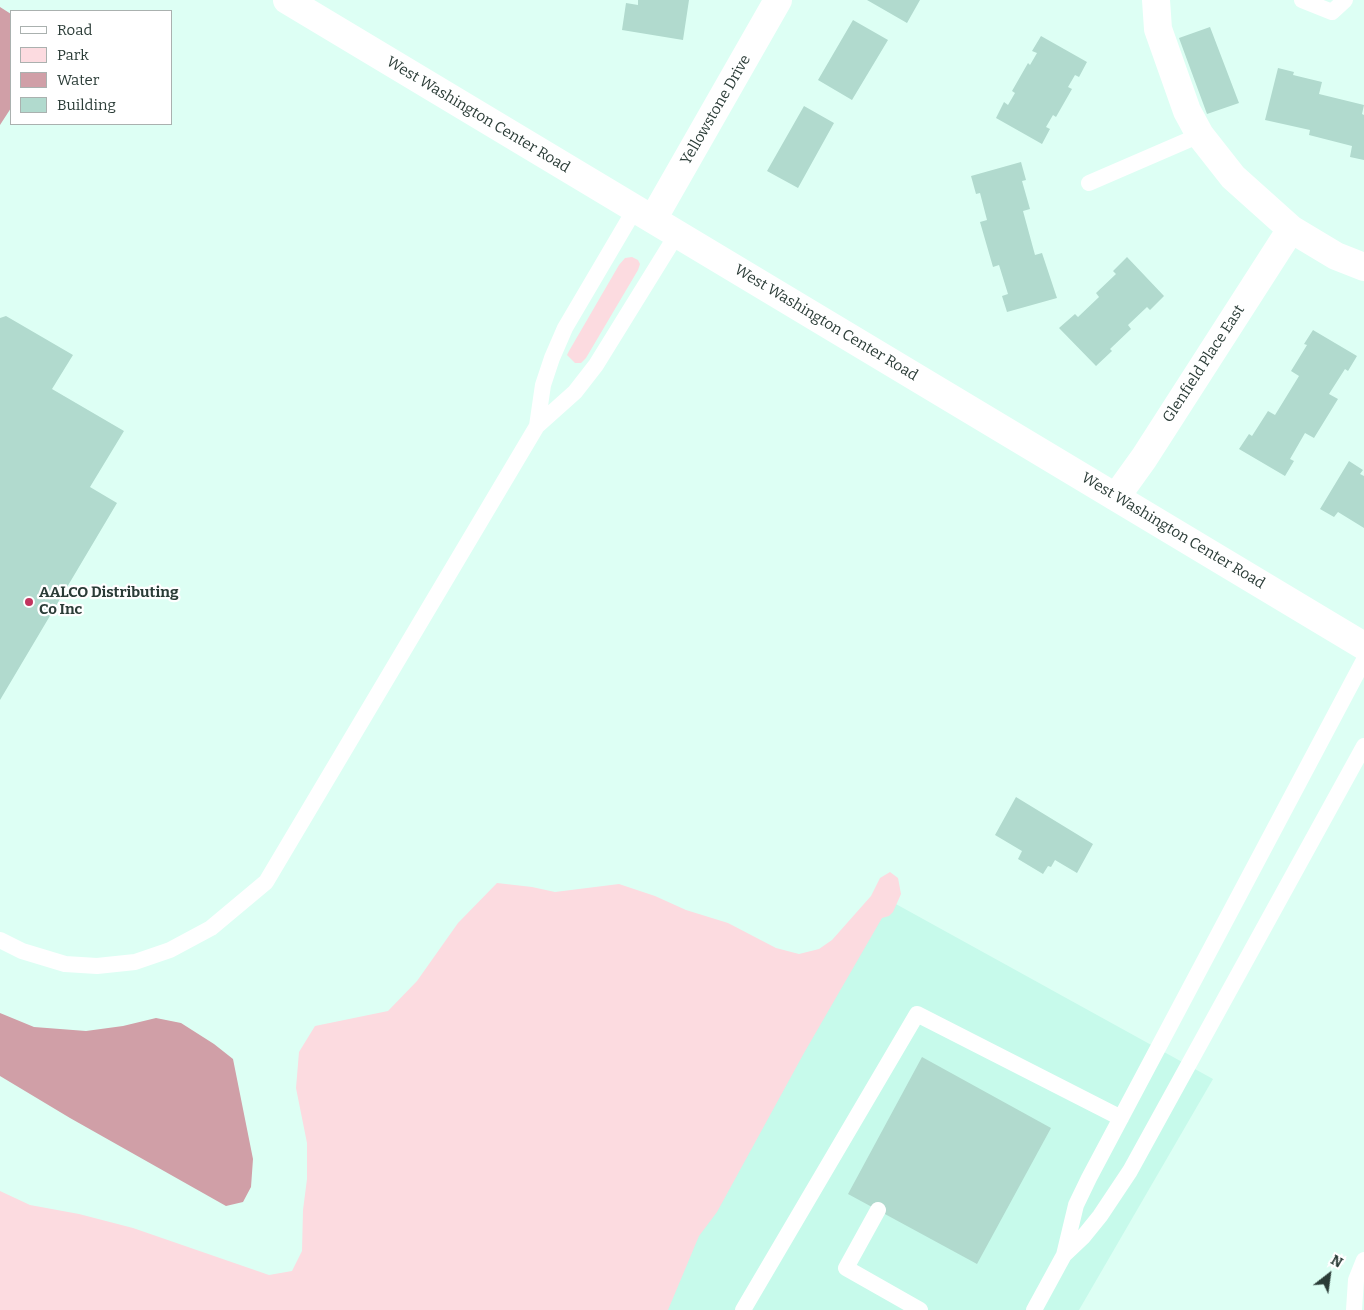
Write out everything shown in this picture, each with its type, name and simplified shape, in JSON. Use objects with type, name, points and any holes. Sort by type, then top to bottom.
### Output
[{"type":"main road","name":"West Washington Center Road","points":[[287,0],[1364,646]]},
{"type":"main road","name":"Yellowstone Drive","points":[[644,214],[778,0]]},
{"type":"main road","points":[[1156,0],[1158,30],[1186,112],[1200,135],[1233,177],[1291,229],[1336,256],[1364,268]]},
{"type":"main road","name":"Glenfield Place East","points":[[1116,497],[1144,458],[1291,229]]},
{"type":"lane","points":[[1302,0],[1332,12],[1344,0]]},
{"type":"lane","points":[[1089,182],[1200,135]]},
{"type":"lane","points":[[537,426],[543,385],[565,328],[644,214]]},
{"type":"lane","points":[[0,940],[22,951],[65,964],[97,966],[135,962],[170,950],[210,928],[266,882],[537,426],[575,392],[596,366],[677,234]]},
{"type":"lane","points":[[1034,1310],[1064,1254],[1076,1205],[1089,1178],[1364,660]]},
{"type":"lane","points":[[1064,1254],[1100,1216],[1130,1171],[1364,746]]},
{"type":"lane","points":[[743,1310],[917,1014],[1121,1118]]},
{"type":"lane","points":[[878,1210],[846,1268],[920,1310]]},
{"type":"lane","points":[[1354,1310],[1356,1280],[1364,1260]]},
{"type":"shaded area","points":[[885,898],[1213,1079],[1079,1310],[645,1310]]},
{"type":"green space","points":[[632,257],[638,260],[640,264],[638,270],[586,358],[581,363],[575,363],[567,355],[569,351],[619,265],[625,258]]},
{"type":"green space","points":[[890,872],[898,878],[901,894],[893,912],[889,916],[882,918],[804,1053],[717,1212],[699,1236],[668,1310],[0,1310],[0,1191],[30,1205],[79,1214],[133,1228],[269,1275],[292,1271],[302,1251],[303,1210],[307,1179],[307,1143],[296,1088],[299,1052],[315,1026],[388,1011],[417,981],[458,923],[497,883],[555,892],[619,884],[655,896],[686,910],[728,923],[776,948],[799,954],[819,949],[832,940],[871,896],[880,878]]},
{"type":"water","points":[[0,7],[10,13],[10,110],[0,125]]},
{"type":"water","points":[[0,1013],[34,1027],[86,1031],[123,1026],[156,1018],[181,1023],[214,1044],[233,1059],[253,1159],[251,1187],[243,1202],[226,1206],[70,1118],[0,1076]]},
{"type":"building","points":[[638,0],[689,0],[683,40],[622,30],[626,3],[638,5]]},
{"type":"building","points":[[867,0],[920,0],[907,23]]},
{"type":"building","points":[[853,20],[888,40],[852,100],[818,80]]},
{"type":"building","points":[[1210,27],[1239,103],[1207,114],[1179,38]]},
{"type":"building","points":[[1041,36],[1087,62],[1079,77],[1075,75],[1068,87],[1072,89],[1056,117],[1053,115],[1046,127],[1050,129],[1042,144],[996,118],[1004,102],[1008,105],[1015,93],[1012,91],[1028,63],[1030,65],[1037,53],[1032,51]]},
{"type":"building","points":[[1278,68],[1294,72],[1293,75],[1322,82],[1319,94],[1364,105],[1362,114],[1364,115],[1364,160],[1350,157],[1352,146],[1309,135],[1310,130],[1265,120]]},
{"type":"building","points":[[804,106],[834,123],[798,188],[767,171]]},
{"type":"building","points":[[1021,162],[1026,180],[1022,181],[1030,209],[1023,211],[1035,255],[1042,253],[1057,298],[1007,312],[1002,296],[1008,294],[999,265],[993,267],[980,222],[987,220],[980,193],[976,194],[971,176]]},
{"type":"building","points":[[1127,257],[1164,296],[1150,310],[1147,307],[1128,325],[1131,329],[1110,349],[1112,351],[1096,366],[1059,328],[1075,314],[1078,317],[1099,297],[1096,293],[1116,274],[1113,271]]},
{"type":"building","name":"AALCO Distributing Co Inc","points":[[6,316],[73,355],[52,389],[124,431],[90,487],[117,503],[0,700],[0,318]]},
{"type":"building","points":[[1313,330],[1357,356],[1348,371],[1345,369],[1329,394],[1338,399],[1314,438],[1305,433],[1290,459],[1294,461],[1285,476],[1239,449],[1249,434],[1252,436],[1268,411],[1275,415],[1299,376],[1291,371],[1307,345],[1304,344]]},
{"type":"building","points":[[1349,461],[1363,470],[1360,474],[1364,476],[1364,528],[1338,512],[1334,517],[1320,509]]},
{"type":"building","points":[[1016,797],[1093,844],[1077,873],[1055,860],[1051,867],[1048,866],[1043,874],[1018,859],[1022,851],[995,835]]},
{"type":"building","points":[[922,1057],[1051,1128],[977,1264],[848,1194]]},
{"type":"place","name":"AALCO Distributing Co Inc","points":[[29,602]]}]
